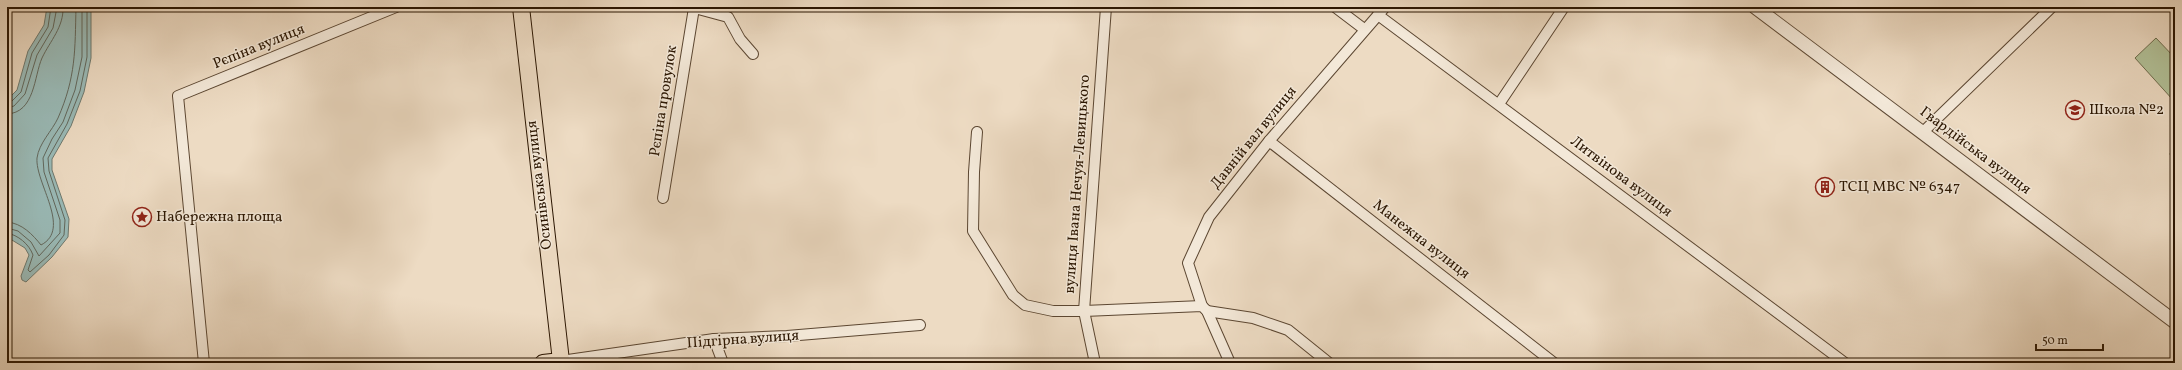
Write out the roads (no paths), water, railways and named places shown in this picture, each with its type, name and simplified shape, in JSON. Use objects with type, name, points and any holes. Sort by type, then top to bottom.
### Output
[{"type":"main road","name":"Осинівська вулиця","points":[[521,7],[561,362]]},
{"type":"main road","name":"Підгірна вулиця","points":[[543,363],[561,362]]},
{"type":"street","name":"Рєпіна вулиця","points":[[204,363],[178,96],[396,7]]},
{"type":"street","name":"вулиця Івана Нечуя-Левицького","points":[[1095,363],[1084,311],[1106,7]]},
{"type":"street","points":[[1335,7],[1364,29]]},
{"type":"street","points":[[1499,104],[1564,7]]},
{"type":"street","name":"Гвардійська вулиця","points":[[1755,7],[2175,322]]},
{"type":"street","points":[[1923,132],[2052,7]]},
{"type":"street","points":[[693,8],[728,17],[740,39],[753,54]]},
{"type":"street","name":"Рєпіна провулок","points":[[663,198],[693,8]]},
{"type":"street","name":"Давній вал вулиця","points":[[1230,363],[1205,308],[1188,263],[1209,217],[1269,140],[1381,11]]},
{"type":"street","name":"Литвінова вулиця","points":[[1381,11],[1499,104],[1845,363]]},
{"type":"street","points":[[977,132],[974,172],[973,231],[1013,295],[1025,305],[1053,311],[1205,308],[1253,318],[1288,330],[1329,363]]},
{"type":"street","name":"Манежна вулиця","points":[[1269,140],[1554,363]]},
{"type":"street","name":"Підгірна вулиця","points":[[561,362],[714,339],[803,335],[920,325]]},
{"type":"street","points":[[714,339],[723,363]]},
{"type":"water","points":[[47,7],[91,7],[91,58],[84,92],[71,126],[52,159],[52,170],[69,219],[68,237],[52,257],[26,282],[22,280],[21,276],[29,255],[25,248],[7,237],[7,100],[17,90],[28,51],[44,25]]},
{"type":"place","name":"Школа №2","points":[[2075,110]]},
{"type":"place","name":"ТСЦ МВС № 6347","points":[[1825,187]]},
{"type":"place","name":"Набережна площа","points":[[142,217]]}]
